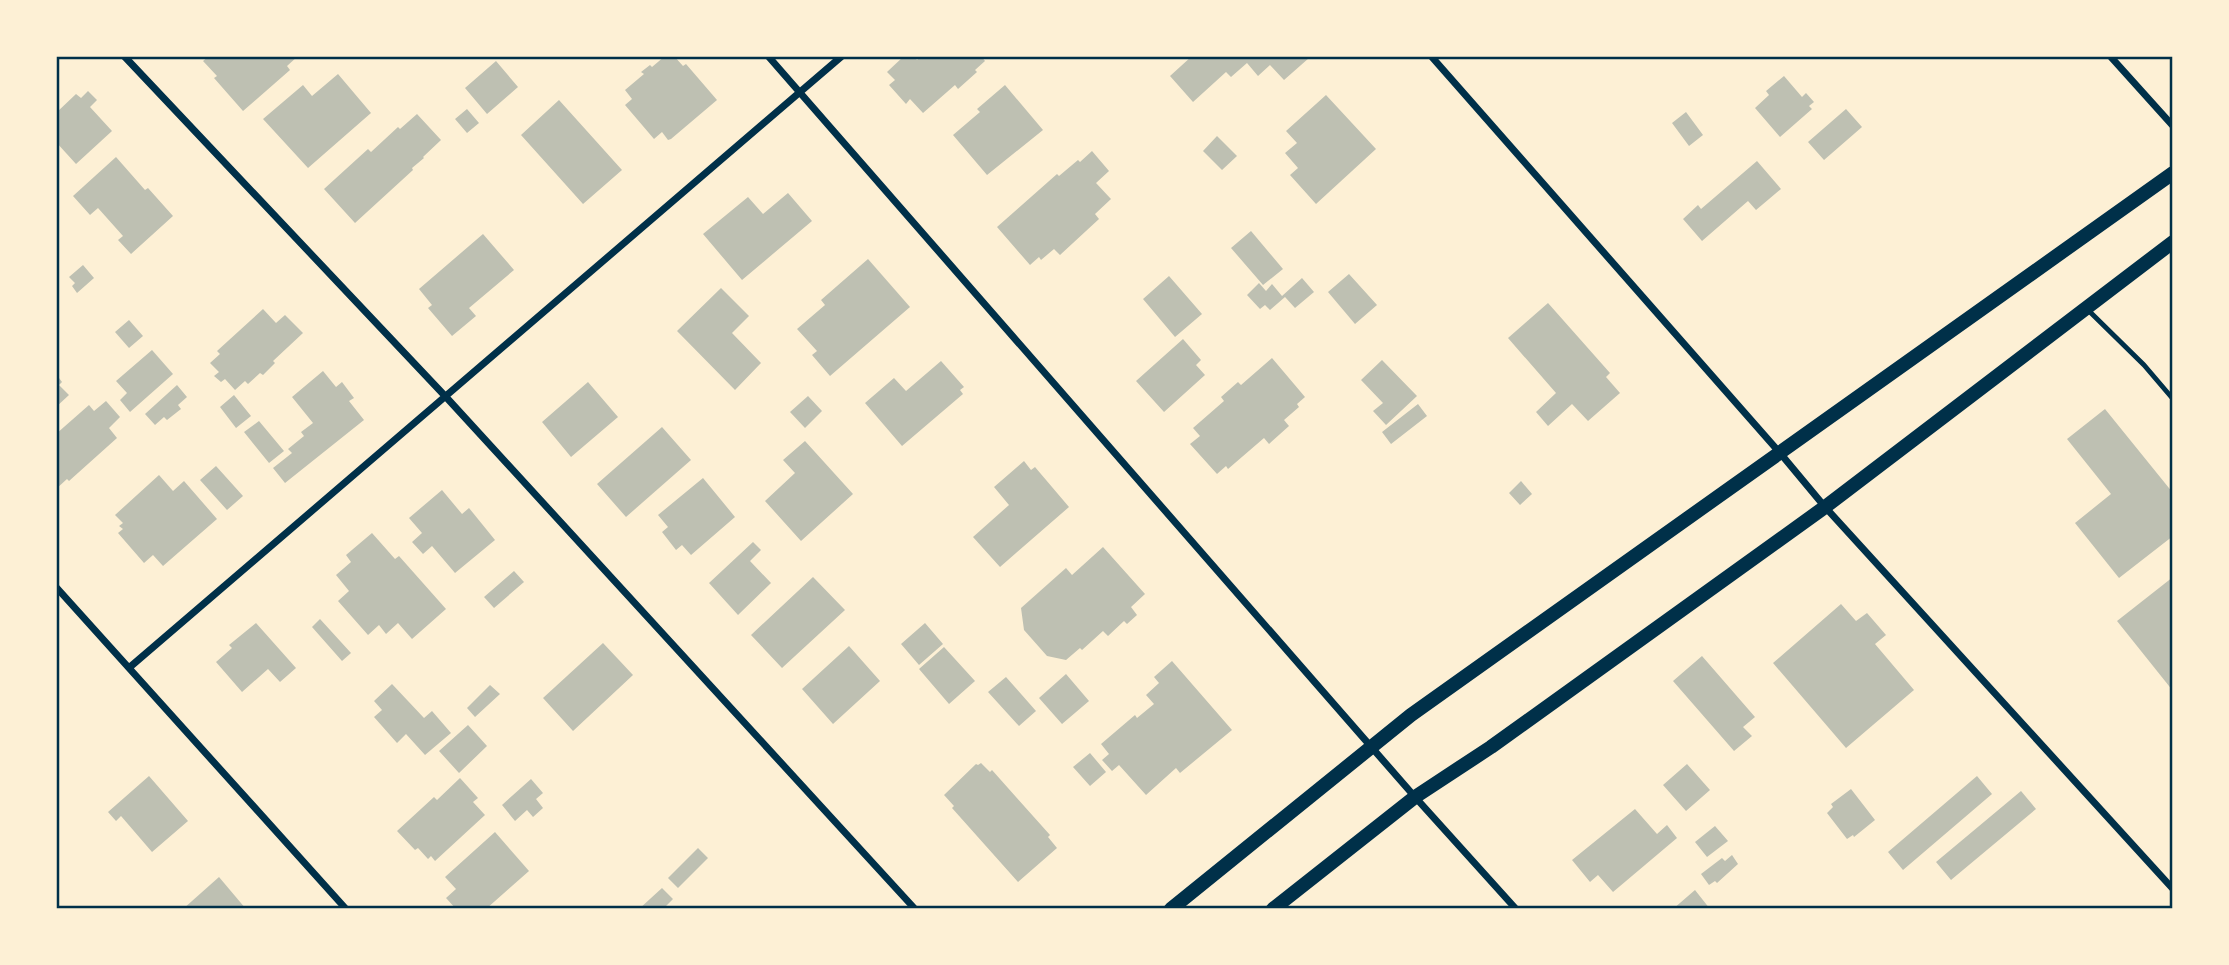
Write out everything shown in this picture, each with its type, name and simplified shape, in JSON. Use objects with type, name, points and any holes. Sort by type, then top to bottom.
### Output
[{"type":"main road","points":[[1171,909],[1411,715],[2173,173]]},
{"type":"main road","points":[[1273,909],[1415,797],[1491,747],[1825,507],[2173,242]]},
{"type":"street","points":[[124,56],[446,397],[915,909]]},
{"type":"street","points":[[768,56],[1371,747],[1516,909]]},
{"type":"street","points":[[130,667],[842,56]]},
{"type":"street","points":[[1431,56],[1825,507],[2173,889]]},
{"type":"street","points":[[2110,56],[2173,126]]},
{"type":"street","points":[[56,587],[346,909]]},
{"type":"lane","points":[[2085,308],[2144,365],[2173,399]]},
{"type":"building","points":[[209,56],[298,56],[287,66],[290,70],[243,111],[203,61]]},
{"type":"building","points":[[665,56],[674,56],[683,66],[686,64],[717,100],[668,140],[662,132],[654,139],[625,105],[632,99],[625,90],[644,74],[641,72]]},
{"type":"building","points":[[904,56],[914,56],[917,60],[921,56],[981,56],[985,61],[958,89],[955,85],[923,113],[910,99],[906,104],[889,85],[895,80],[887,72]]},
{"type":"building","points":[[1192,56],[1309,58],[1284,80],[1270,65],[1258,76],[1247,63],[1231,77],[1226,72],[1193,102],[1170,76]]},
{"type":"building","points":[[496,61],[518,87],[487,114],[465,88]]},
{"type":"building","points":[[338,74],[371,113],[308,168],[263,119],[303,85],[312,96]]},
{"type":"building","points":[[1784,76],[1802,97],[1806,93],[1814,102],[1809,106],[1812,109],[1780,137],[1755,108],[1769,95],[1766,91]]},
{"type":"building","points":[[1005,85],[1043,130],[987,175],[953,135],[980,112],[977,109]]},
{"type":"building","points":[[88,91],[97,100],[90,107],[112,131],[76,164],[56,142],[56,113],[76,94],[81,98]]},
{"type":"building","points":[[1326,95],[1376,149],[1316,204],[1290,175],[1298,168],[1285,153],[1297,143],[1286,131]]},
{"type":"building","points":[[559,100],[622,170],[583,204],[521,135]]},
{"type":"building","points":[[467,109],[479,123],[467,133],[455,119]]},
{"type":"building","points":[[1846,109],[1862,127],[1824,160],[1808,142]]},
{"type":"building","points":[[1686,112],[1703,135],[1689,146],[1672,123]]},
{"type":"building","points":[[417,114],[441,140],[413,170],[355,223],[324,189],[368,149],[371,152]]},
{"type":"building","points":[[1217,136],[1237,156],[1222,170],[1203,151]]},
{"type":"building","points":[[1092,151],[1109,171],[1096,183],[1111,199],[1095,214],[1099,219],[1060,255],[1054,249],[1030,265],[997,227],[1057,174],[1059,176]]},
{"type":"building","points":[[116,157],[173,216],[131,254],[118,240],[123,236],[98,208],[90,215],[73,196]]},
{"type":"building","points":[[1757,161],[1781,189],[1756,210],[1748,201],[1702,241],[1683,219],[1698,205],[1701,209]]},
{"type":"building","points":[[788,193],[812,221],[742,280],[703,234],[748,197],[763,214]]},
{"type":"building","points":[[1251,231],[1283,269],[1263,285],[1231,248]]},
{"type":"building","points":[[483,234],[514,270],[469,308],[476,316],[452,336],[428,308],[432,305],[419,289]]},
{"type":"building","points":[[868,259],[910,307],[830,376],[812,355],[817,351],[797,329],[825,305],[821,300]]},
{"type":"building","points":[[83,265],[94,278],[77,293],[72,286],[75,283],[69,277]]},
{"type":"building","points":[[1349,274],[1377,305],[1355,324],[1328,292]]},
{"type":"building","points":[[1169,276],[1202,314],[1175,337],[1143,299]]},
{"type":"building","points":[[1302,278],[1314,292],[1295,308],[1285,297],[1270,310],[1265,305],[1260,309],[1247,295],[1259,283],[1266,291],[1272,284],[1282,296]]},
{"type":"building","points":[[721,288],[749,316],[732,333],[761,363],[735,390],[677,331]]},
{"type":"building","points":[[1548,303],[1610,373],[1606,377],[1620,393],[1588,421],[1572,404],[1548,426],[1536,412],[1556,393],[1508,338]]},
{"type":"building","points":[[263,309],[276,323],[285,315],[303,333],[273,361],[275,363],[263,375],[260,373],[248,384],[245,381],[235,390],[225,379],[221,382],[214,376],[219,372],[210,363],[220,354],[217,351]]},
{"type":"building","points":[[129,320],[143,336],[129,348],[115,332]]},
{"type":"building","points":[[1183,339],[1201,360],[1196,365],[1205,375],[1164,412],[1136,381]]},
{"type":"building","points":[[152,350],[173,374],[130,412],[120,400],[127,393],[116,381]]},
{"type":"building","points":[[1272,358],[1305,397],[1297,404],[1299,407],[1284,420],[1289,426],[1269,444],[1264,438],[1228,469],[1226,466],[1217,474],[1190,444],[1200,436],[1193,428],[1224,401],[1221,397],[1238,382],[1241,385]]},
{"type":"building","points":[[1382,360],[1417,396],[1386,425],[1373,411],[1383,403],[1361,380]]},
{"type":"building","points":[[941,361],[964,387],[960,390],[963,394],[902,446],[865,403],[894,378],[906,391]]},
{"type":"building","points":[[323,371],[336,387],[342,382],[354,398],[349,401],[364,420],[285,483],[273,468],[292,453],[288,449],[304,436],[301,432],[313,423],[292,397]]},
{"type":"building","points":[[59,378],[62,382],[59,385],[69,395],[56,407],[56,382]]},
{"type":"building","points":[[588,382],[618,417],[571,457],[542,422]]},
{"type":"building","points":[[177,385],[187,397],[178,405],[181,409],[155,425],[145,414]]},
{"type":"building","points":[[234,395],[251,416],[236,428],[220,407]]},
{"type":"building","points":[[808,396],[822,411],[805,428],[790,412]]},
{"type":"building","points":[[106,401],[120,417],[109,428],[117,438],[69,481],[67,479],[56,489],[56,434],[89,405],[94,411]]},
{"type":"building","points":[[1418,404],[1427,416],[1391,444],[1382,432]]},
{"type":"building","points":[[2105,409],[2173,493],[2173,536],[2119,578],[2075,523],[2111,494],[2067,439]]},
{"type":"building","points":[[259,421],[284,451],[269,463],[244,432]]},
{"type":"building","points":[[662,427],[691,460],[626,517],[597,484]]},
{"type":"building","points":[[805,441],[853,494],[801,541],[765,501],[795,473],[783,460]]},
{"type":"building","points":[[1024,461],[1031,470],[1035,467],[1069,507],[1000,567],[973,537],[1009,505],[994,487]]},
{"type":"building","points":[[216,466],[243,496],[227,510],[200,480]]},
{"type":"building","points":[[159,475],[173,491],[184,481],[217,519],[163,566],[153,555],[144,563],[118,533],[123,529],[119,526],[123,523],[115,515]]},
{"type":"building","points":[[703,478],[735,517],[691,555],[682,545],[676,550],[662,532],[668,527],[658,515]]},
{"type":"building","points":[[1521,481],[1532,494],[1520,505],[1509,493]]},
{"type":"building","points":[[442,490],[462,514],[469,508],[495,540],[455,573],[432,546],[423,554],[412,542],[422,533],[409,518]]},
{"type":"building","points":[[372,533],[395,559],[399,556],[446,609],[412,639],[398,623],[386,634],[379,625],[368,635],[338,601],[349,591],[336,575],[351,562],[346,555]]},
{"type":"building","points":[[753,542],[761,550],[750,561],[771,583],[738,615],[709,583]]},
{"type":"building","points":[[1103,547],[1145,594],[1131,607],[1137,615],[1127,624],[1124,621],[1108,636],[1103,631],[1066,660],[1047,656],[1024,630],[1021,608],[1066,568],[1072,575]]},
{"type":"building","points":[[514,571],[524,582],[494,608],[484,597]]},
{"type":"building","points":[[813,577],[845,610],[782,668],[751,635]]},
{"type":"building","points":[[2173,577],[2173,691],[2117,621]]},
{"type":"building","points":[[1841,604],[1856,621],[1867,613],[1886,635],[1875,644],[1914,690],[1846,748],[1773,663]]},
{"type":"building","points":[[320,619],[351,653],[342,661],[312,627]]},
{"type":"building","points":[[256,623],[296,668],[280,682],[268,669],[242,692],[216,662],[232,648],[229,645]]},
{"type":"building","points":[[925,623],[943,644],[919,665],[901,644]]},
{"type":"building","points":[[603,643],[633,675],[573,731],[543,698]]},
{"type":"building","points":[[849,646],[880,681],[833,724],[802,689]]},
{"type":"building","points":[[944,647],[975,681],[949,704],[919,669]]},
{"type":"building","points":[[1702,656],[1755,717],[1743,727],[1752,736],[1734,751],[1673,681]]},
{"type":"building","points":[[1172,661],[1232,730],[1180,773],[1176,768],[1146,795],[1119,765],[1112,771],[1102,760],[1109,754],[1101,744],[1135,715],[1137,718],[1154,704],[1146,695],[1159,683],[1154,677]]},
{"type":"building","points":[[1066,674],[1089,701],[1062,724],[1039,698]]},
{"type":"building","points":[[1006,677],[1036,711],[1019,726],[988,692]]},
{"type":"building","points":[[392,684],[424,718],[432,711],[451,733],[425,755],[406,734],[397,743],[374,717],[382,710],[374,701]]},
{"type":"building","points":[[490,685],[500,694],[475,717],[467,708]]},
{"type":"building","points":[[468,725],[487,746],[459,773],[439,751]]},
{"type":"building","points":[[1090,753],[1106,772],[1090,786],[1073,767]]},
{"type":"building","points":[[981,763],[990,772],[992,770],[1050,835],[1048,837],[1057,848],[1018,882],[952,808],[954,806],[944,795],[976,764]]},
{"type":"building","points":[[1687,764],[1710,790],[1686,811],[1663,785]]},
{"type":"building","points":[[149,776],[188,821],[152,852],[121,816],[116,821],[108,812]]},
{"type":"building","points":[[1977,776],[1992,794],[1903,870],[1888,852]]},
{"type":"building","points":[[460,778],[478,798],[473,802],[485,815],[435,861],[431,856],[428,859],[397,831],[434,797],[437,800]]},
{"type":"building","points":[[531,779],[543,793],[536,799],[543,808],[533,817],[527,810],[515,821],[502,805]]},
{"type":"building","points":[[1851,789],[1875,820],[1854,837],[1853,835],[1847,839],[1827,813],[1833,807],[1831,804]]},
{"type":"building","points":[[2021,791],[2036,809],[1951,880],[1936,862]]},
{"type":"building","points":[[1635,809],[1657,834],[1667,825],[1677,838],[1613,892],[1598,875],[1590,882],[1572,860]]},
{"type":"building","points":[[1715,826],[1728,841],[1707,857],[1695,842]]},
{"type":"building","points":[[495,832],[529,871],[486,909],[456,909],[446,898],[456,889],[445,877]]},
{"type":"building","points":[[698,848],[708,858],[678,888],[668,878]]},
{"type":"building","points":[[1732,855],[1738,864],[1717,883],[1715,881],[1709,885],[1701,874],[1722,858],[1725,861]]},
{"type":"building","points":[[219,877],[246,909],[183,909]]},
{"type":"building","points":[[662,888],[673,899],[663,909],[639,909]]},
{"type":"building","points":[[1695,890],[1710,909],[1673,909]]}]
